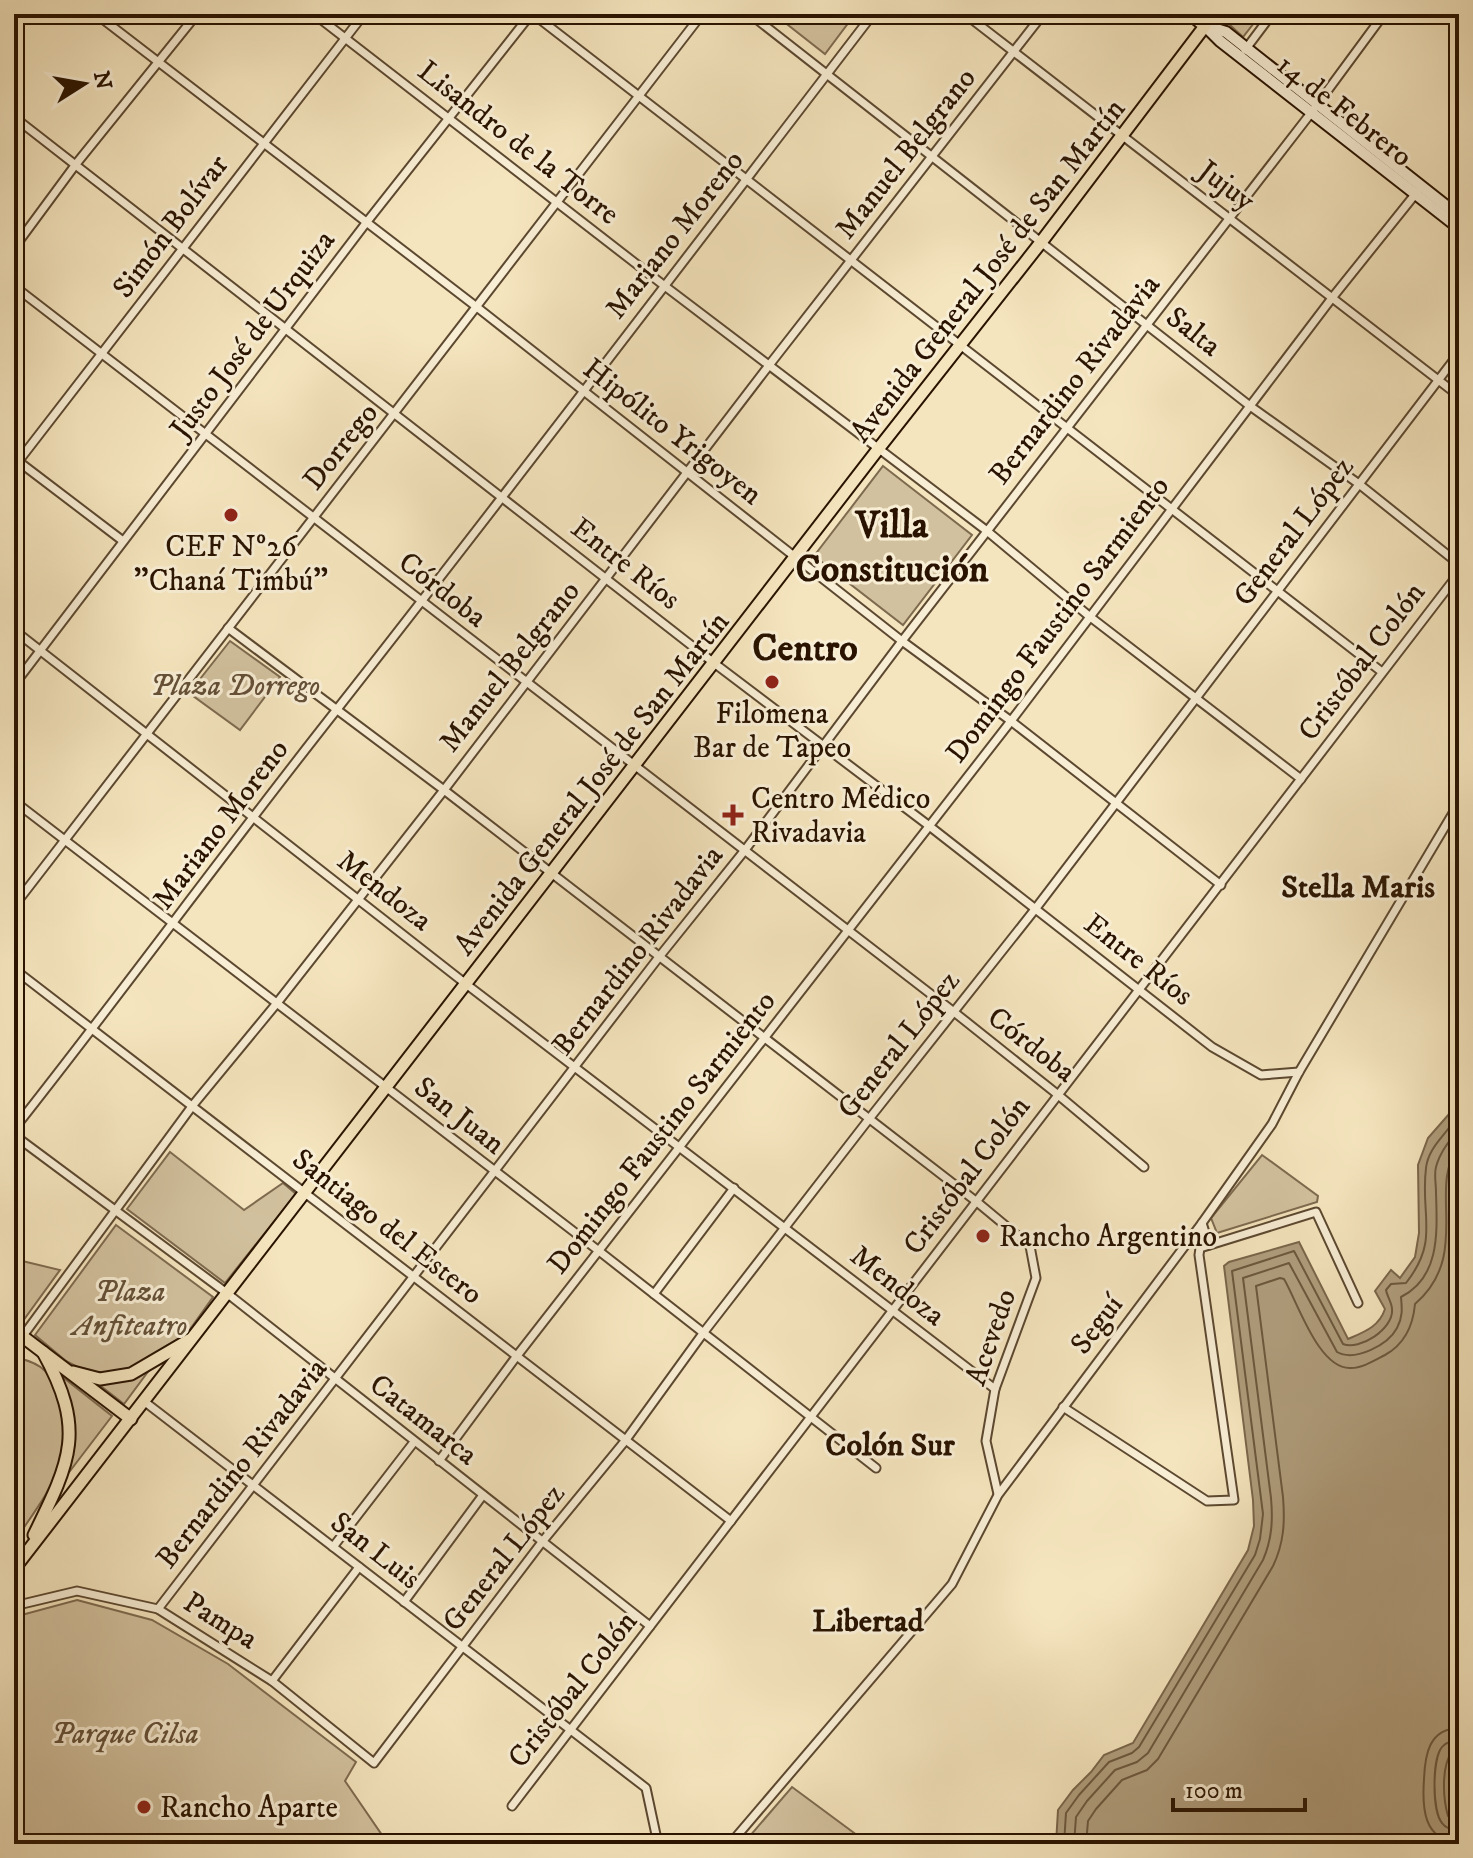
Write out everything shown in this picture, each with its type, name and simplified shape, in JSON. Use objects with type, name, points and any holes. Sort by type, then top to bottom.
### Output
[{"type":"main road","points":[[14,27],[24,14]]},
{"type":"main road","name":"14 de Febrero","points":[[1190,14],[1220,41],[1418,191],[1459,228]]},
{"type":"main road","name":"14 de Febrero","points":[[1205,26],[1226,32],[1314,110]]},
{"type":"main road","name":"Avenida General José de San Martín","points":[[14,1569],[197,1336],[1205,26]]},
{"type":"main road","name":"14 de Febrero","points":[[1418,191],[1459,216]]},
{"type":"main road","points":[[18,1334],[131,1419]]},
{"type":"main road","points":[[67,1370],[100,1379],[131,1374],[197,1336]]},
{"type":"main road","points":[[22,1558],[62,1479],[71,1433],[68,1407],[43,1352]]},
{"type":"street","name":"Hipólito Yrigoyen","points":[[96,14],[1221,885]]},
{"type":"street","points":[[14,248],[76,164],[197,14]]},
{"type":"street","name":"Lisandro de la Torre","points":[[314,14],[987,531],[1089,616],[1301,779]]},
{"type":"street","name":"Simón Bolívar","points":[[15,462],[364,14]]},
{"type":"street","points":[[532,14],[1382,672]]},
{"type":"street","name":"Justo José de Urquiza","points":[[14,685],[366,223],[532,14]]},
{"type":"street","name":"Dorrego","points":[[14,906],[702,14]]},
{"type":"street","name":"Salta","points":[[750,14],[1250,406],[1359,484],[1459,564]]},
{"type":"street","name":"Mariano Moreno","points":[[14,1129],[583,390],[666,287],[873,14]]},
{"type":"street","name":"Jujuy","points":[[965,14],[1459,396]]},
{"type":"street","name":"Manuel Belgrano","points":[[14,1348],[18,1334],[193,1105],[444,790],[1043,14]]},
{"type":"street","points":[[1245,50],[1272,14]]},
{"type":"street","name":"Bernardino Rivadavia","points":[[158,1609],[1314,110],[1384,14]]},
{"type":"street","name":"Entre Ríos","points":[[14,117],[1212,1047],[1261,1075],[1299,1072]]},
{"type":"street","name":"Domingo Faustino Sarmiento","points":[[439,1461],[679,1146],[1011,721],[1332,298],[1418,191]]},
{"type":"street","name":"Córdoba","points":[[14,286],[525,684],[954,1012],[1144,1167]]},
{"type":"street","name":"General López","points":[[374,1763],[542,1542],[625,1441],[704,1332],[1036,908],[1459,353]]},
{"type":"street","points":[[15,462],[123,541]]},
{"type":"street","name":"Cristóbal Colón","points":[[512,1806],[1459,573]]},
{"type":"street","name":"Acevedo","points":[[228,628],[444,790],[1030,1246],[1036,1278],[995,1389],[986,1441],[998,1495]]},
{"type":"street","name":"Mendoza","points":[[14,630],[466,984],[995,1389]]},
{"type":"street","name":"San Juan","points":[[14,801],[876,1468]]},
{"type":"street","name":"Seguí","points":[[730,1844],[952,1584],[998,1495],[1202,1223],[1272,1124],[1299,1072],[1459,803]]},
{"type":"street","name":"Santiago del Estero","points":[[14,969],[731,1521]]},
{"type":"street","name":"Catamarca","points":[[14,1135],[228,1294],[650,1626]]},
{"type":"street","points":[[654,1294],[734,1188]]},
{"type":"street","points":[[1063,1407],[1207,1501],[1234,1500],[1200,1248],[1316,1212],[1358,1303]]},
{"type":"street","points":[[1202,1223],[1209,1245]]},
{"type":"street","name":"San Luis","points":[[145,1402],[646,1788],[658,1844]]},
{"type":"street","points":[[333,1547],[414,1442]]},
{"type":"street","points":[[404,1602],[483,1495]]},
{"type":"street","points":[[272,1681],[359,1567]]},
{"type":"street","name":"Pampa","points":[[14,1606],[77,1591],[158,1609],[272,1681],[374,1763]]},
{"type":"green space","points":[[774,14],[855,14],[825,54]]},
{"type":"green space","points":[[1218,14],[1261,14],[1243,37]]},
{"type":"green space","points":[[883,466],[972,535],[903,625],[814,556]]},
{"type":"green space","name":"Plaza Dorrego","points":[[230,641],[280,677],[240,730],[189,693]]},
{"type":"green space","points":[[170,1152],[244,1210],[283,1183],[296,1194],[225,1283],[127,1209]]},
{"type":"green space","points":[[1262,1155],[1318,1196],[1317,1202],[1217,1233],[1211,1218]]},
{"type":"green space","name":"Plaza Anfiteatro","points":[[116,1225],[213,1297],[178,1346],[156,1361],[100,1379],[66,1361],[35,1335]]},
{"type":"green space","points":[[14,1259],[60,1270],[20,1325],[14,1320]]},
{"type":"green space","points":[[18,1358],[34,1363],[49,1376],[58,1399],[64,1441],[56,1475],[14,1542],[14,1363]]},
{"type":"green space","points":[[150,1369],[124,1404],[93,1380],[133,1376]]},
{"type":"green space","points":[[60,1375],[112,1416],[67,1475],[73,1425],[69,1400]]},
{"type":"green space","name":"Parque Cilsa","points":[[77,1600],[152,1620],[228,1664],[356,1762],[345,1781],[385,1844],[14,1844],[14,1617]]},
{"type":"green space","points":[[792,1787],[869,1844],[743,1844]]},
{"type":"water","points":[[1459,1077],[1459,1742],[1452,1785],[1459,1844],[1056,1844],[1058,1810],[1104,1755],[1133,1743],[1248,1550],[1254,1526],[1253,1500],[1224,1266],[1299,1242],[1348,1339],[1375,1325],[1385,1309],[1375,1291],[1391,1270],[1400,1278],[1415,1257],[1419,1233],[1418,1165],[1428,1138],[1450,1113]]},
{"type":"place","name":"CEF Nº26 \"Chaná Timbú\"","points":[[231,515]]},
{"type":"place","name":"Filomena Bar de Tapeo","points":[[772,682]]},
{"type":"place","name":"Centro Médico Rivadavia","points":[[733,815]]},
{"type":"place","name":"Rancho Argentino","points":[[983,1236]]},
{"type":"place","name":"Rancho Aparte","points":[[144,1807]]},
{"type":"district","name":"Villa Constitución","points":[[892,546]]},
{"type":"district","name":"Centro","points":[[805,647]]},
{"type":"district","name":"Stella Maris","points":[[1358,886]]},
{"type":"district","name":"Colón Sur","points":[[890,1444]]},
{"type":"district","name":"Libertad","points":[[868,1620]]}]
